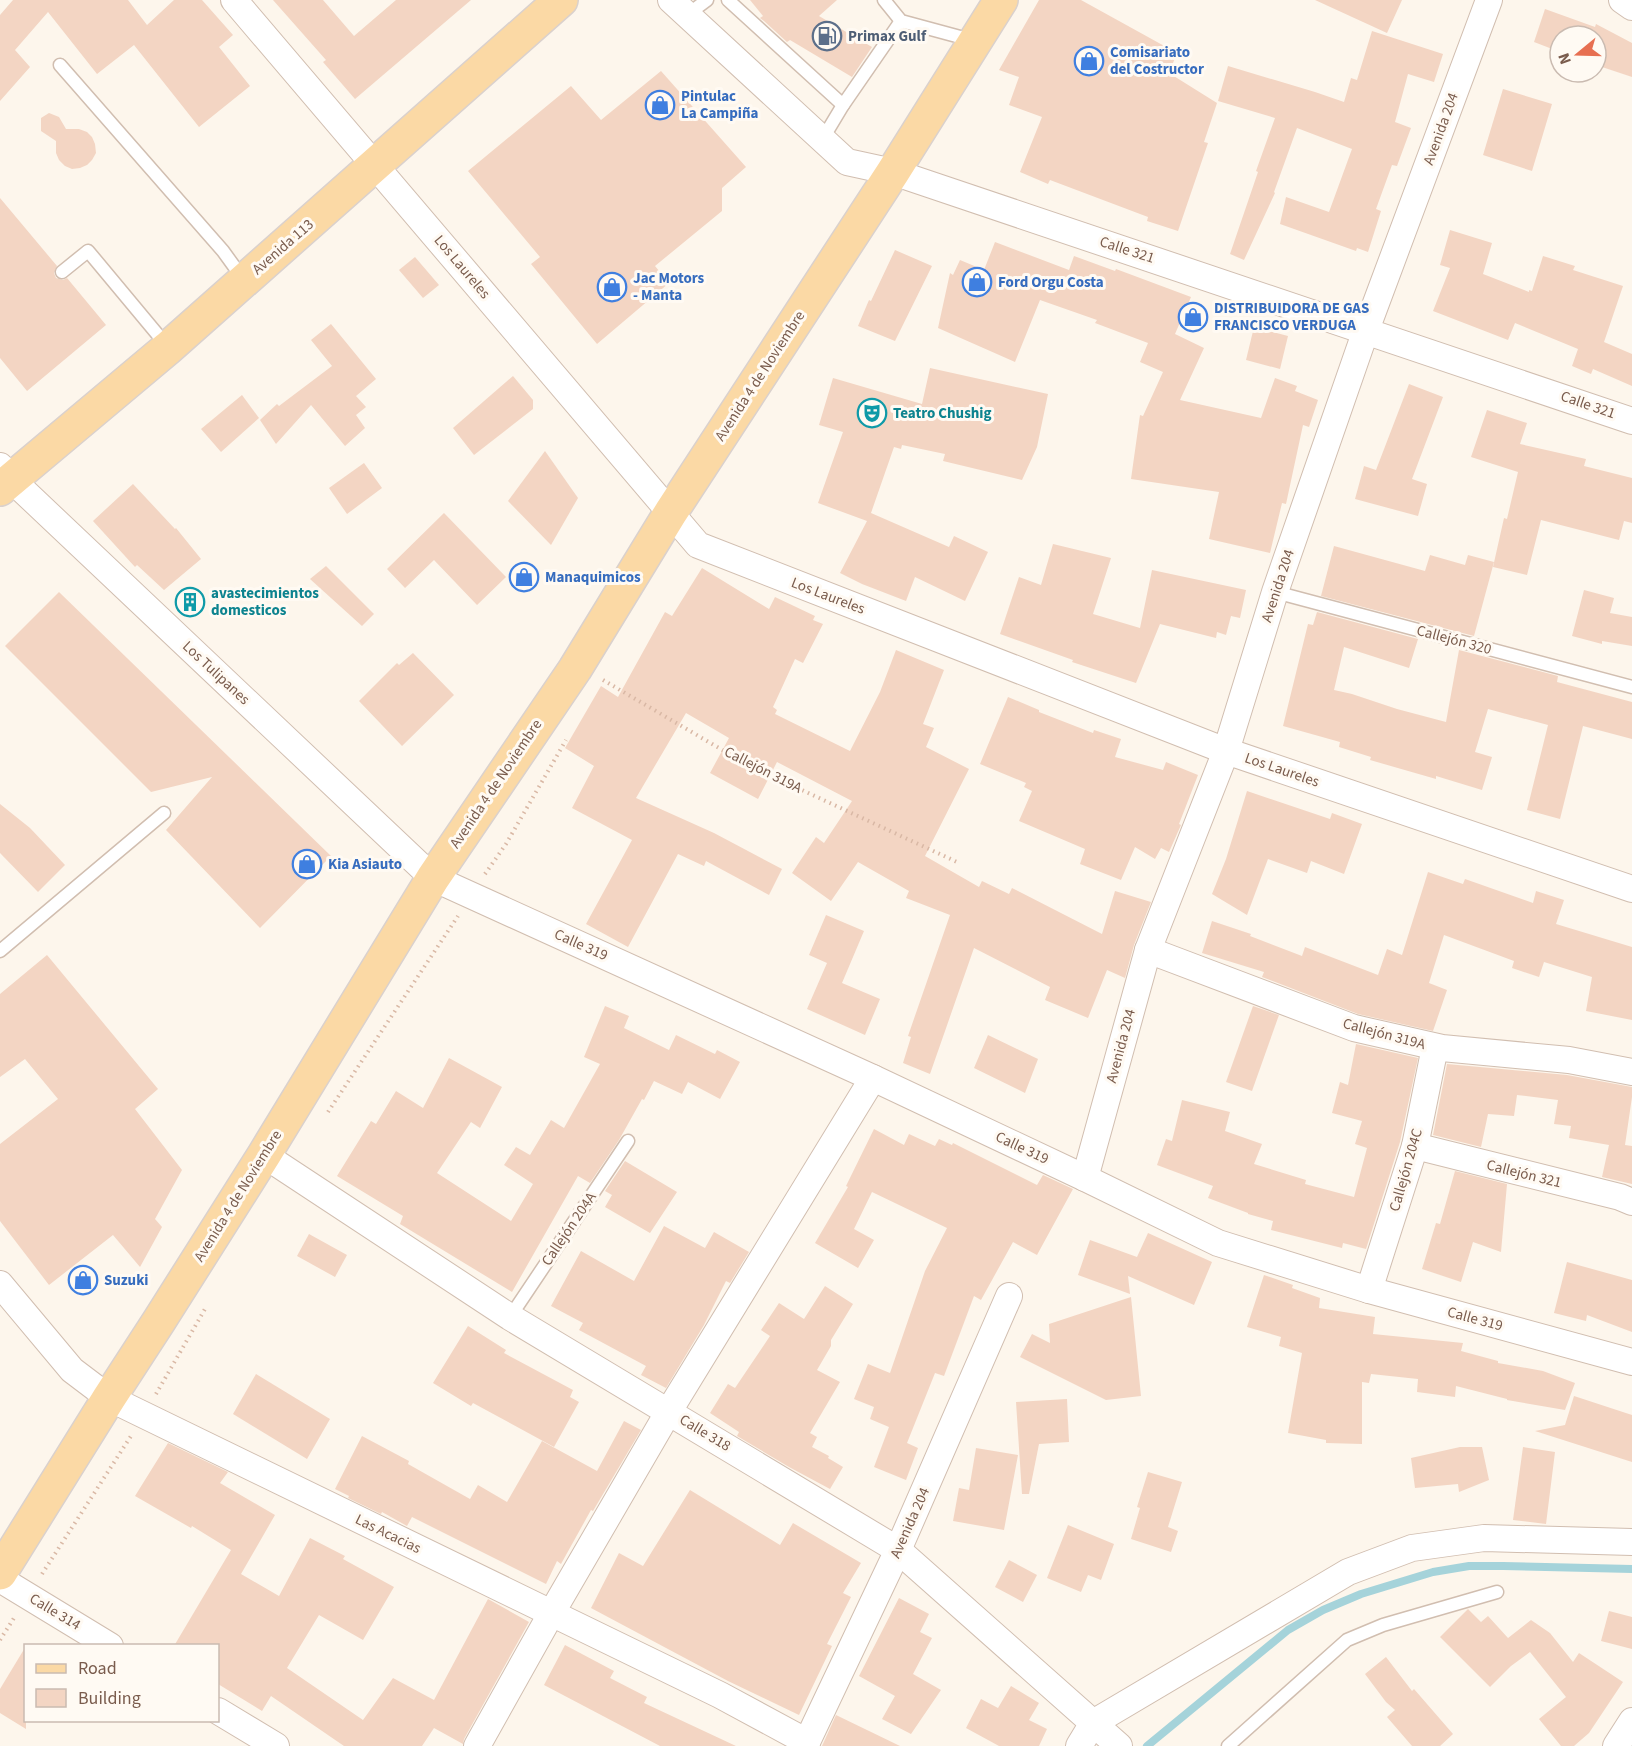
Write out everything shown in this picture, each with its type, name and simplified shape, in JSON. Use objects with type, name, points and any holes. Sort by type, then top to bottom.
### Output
[{"type":"main road","name":"Avenida 113","points":[[4,478],[168,348],[561,0]]},
{"type":"main road","name":"Avenida 4 de Noviembre","points":[[0,1573],[264,1155],[433,878],[588,674],[671,512],[893,172],[1000,0]]},
{"type":"street","name":"Los Laureles","points":[[234,0],[698,545],[1226,751],[1632,889]]},
{"type":"street","name":"Avenida 204","points":[[1085,1178],[1148,950],[1226,751],[1275,592],[1366,330],[1489,0]]},
{"type":"street","points":[[1622,0],[1632,7]]},
{"type":"street","name":"Calle 321","points":[[688,5],[822,140],[847,162],[893,172],[1632,421]]},
{"type":"street","name":"Los Tulipanes","points":[[4,478],[433,878]]},
{"type":"street","name":"Calle 319","points":[[433,878],[873,1078],[1218,1243],[1369,1290],[1632,1362]]},
{"type":"street","name":"Callejón 319A","points":[[1148,950],[1354,1028],[1436,1047],[1569,1060],[1632,1072]]},
{"type":"street","name":"Callejón 204C","points":[[1369,1290],[1415,1146],[1436,1047]]},
{"type":"street","points":[[477,1746],[669,1411],[873,1078]]},
{"type":"street","name":"Callejón 321","points":[[1415,1146],[1620,1197],[1632,1202]]},
{"type":"street","name":"Calle 318","points":[[264,1155],[510,1317],[898,1550],[1107,1735]]},
{"type":"street","name":"Las Acacias","points":[[0,1284],[72,1370],[109,1398],[720,1695],[806,1744]]},
{"type":"street","name":"Avenida 204","points":[[806,1744],[898,1550],[1009,1296]]},
{"type":"street","points":[[1079,1746],[1107,1735],[1348,1572],[1412,1548],[1484,1538],[1632,1542]]},
{"type":"street","name":"Calle 314","points":[[0,1579],[107,1644]]},
{"type":"street","points":[[219,1712],[276,1746]]},
{"type":"street","points":[[1616,1746],[1632,1721]]},
{"type":"lane","points":[[728,0],[843,105]]},
{"type":"lane","points":[[884,0],[901,21],[975,41]]},
{"type":"lane","points":[[822,140],[843,105],[901,21]]},
{"type":"lane","points":[[60,65],[223,251],[245,281]]},
{"type":"lane","points":[[62,272],[88,251],[168,348]]},
{"type":"lane","name":"Callejón 320","points":[[1275,592],[1632,687]]},
{"type":"lane","points":[[0,951],[164,813]]},
{"type":"lane","name":"Callejón 204A","points":[[510,1317],[628,1141]]},
{"type":"lane","points":[[1228,1746],[1347,1640],[1383,1625],[1497,1592]]},
{"type":"path","points":[[588,674],[607,670]]},
{"type":"path","name":"Callejón 319A","points":[[588,674],[748,765],[957,862]]},
{"type":"path","points":[[328,1112],[506,844],[572,730]]},
{"type":"path","points":[[0,1640],[143,1415],[208,1303]]},
{"type":"building","points":[[13,0],[128,0],[147,25],[174,0],[202,0],[233,35],[219,47],[250,86],[199,127],[134,45],[97,74],[48,12],[15,50],[30,67],[0,101],[0,15]]},
{"type":"building","points":[[273,0],[323,0],[354,36],[396,0],[471,0],[355,99],[323,62],[326,60]]},
{"type":"building","points":[[750,0],[837,0],[819,16],[872,47],[852,77],[790,40],[787,42],[760,18],[763,16]]},
{"type":"building","points":[[1039,0],[1081,0],[1177,53],[1169,73],[1217,103],[1204,142],[1208,143],[1178,231],[1147,221],[1148,217],[1050,180],[1048,184],[1020,172],[1042,117],[1009,105],[1019,77],[999,70]]},
{"type":"building","points":[[1315,0],[1402,0],[1387,33]]},
{"type":"building","points":[[1545,9],[1587,24],[1548,24],[1548,47],[1534,42]]},
{"type":"building","points":[[1608,30],[1632,43],[1632,77],[1608,69]]},
{"type":"building","points":[[1372,31],[1443,54],[1434,82],[1408,74],[1395,122],[1411,128],[1397,166],[1392,165],[1376,209],[1381,211],[1368,252],[1357,248],[1356,251],[1280,224],[1286,197],[1329,212],[1352,149],[1297,128],[1275,193],[1244,260],[1230,254],[1275,118],[1218,101],[1228,66],[1344,102],[1351,78],[1357,80]]},
{"type":"building","points":[[661,71],[746,167],[722,188],[722,211],[655,266],[669,283],[597,344],[531,264],[540,257],[468,171],[571,86],[601,120]]},
{"type":"building","points":[[1503,89],[1552,104],[1532,171],[1483,155]]},
{"type":"building","points":[[49,113],[59,117],[66,129],[79,129],[92,137],[96,153],[87,165],[72,169],[59,160],[56,153],[56,141],[41,131],[41,118]]},
{"type":"building","points":[[0,198],[57,266],[54,273],[56,278],[63,280],[67,278],[106,325],[27,391],[0,358]]},
{"type":"building","points":[[1450,230],[1492,243],[1483,274],[1529,292],[1529,290],[1532,291],[1543,256],[1575,266],[1573,270],[1623,286],[1604,342],[1632,354],[1632,386],[1593,369],[1591,374],[1572,366],[1578,349],[1515,323],[1508,340],[1433,311],[1450,268],[1440,265]]},
{"type":"building","points":[[995,242],[1069,270],[1074,256],[1191,297],[1175,334],[1204,348],[1180,400],[1261,418],[1275,378],[1297,386],[1295,391],[1318,400],[1309,427],[1303,425],[1286,504],[1282,503],[1270,553],[1209,539],[1219,492],[1131,479],[1140,415],[1143,416],[1163,372],[1140,362],[1148,343],[1095,323],[1097,320],[1040,300],[1015,362],[938,328],[950,273],[953,275],[960,260],[984,270]]},
{"type":"building","points":[[895,250],[932,266],[895,341],[858,326]]},
{"type":"building","points":[[415,257],[439,285],[423,298],[399,270]]},
{"type":"building","points":[[331,324],[376,379],[356,396],[366,407],[356,415],[365,428],[345,446],[311,405],[276,444],[260,420],[277,404],[279,406],[332,366],[311,340]]},
{"type":"building","points":[[1254,327],[1288,336],[1280,369],[1246,360]]},
{"type":"building","points":[[930,368],[1048,394],[1037,447],[1022,480],[943,461],[945,454],[902,445],[901,449],[894,447],[871,513],[949,547],[954,536],[988,552],[965,601],[915,577],[906,601],[840,573],[867,521],[818,503],[843,432],[819,425],[833,378],[922,404]]},
{"type":"building","points":[[513,376],[533,400],[533,409],[474,455],[453,428]]},
{"type":"building","points":[[1409,384],[1443,397],[1412,479],[1427,484],[1418,516],[1355,499],[1364,466],[1376,470]]},
{"type":"building","points":[[242,395],[259,418],[221,452],[201,429]]},
{"type":"building","points":[[1487,410],[1527,423],[1520,444],[1586,459],[1584,466],[1632,478],[1632,523],[1624,521],[1619,540],[1541,520],[1527,575],[1493,567],[1504,518],[1507,519],[1518,472],[1471,457]]},
{"type":"building","points":[[545,451],[578,498],[551,545],[508,501]]},
{"type":"building","points":[[364,463],[382,488],[347,514],[329,488]]},
{"type":"building","points":[[133,484],[176,528],[201,559],[164,590],[137,565],[135,567],[93,521]]},
{"type":"building","points":[[444,513],[506,577],[477,605],[434,560],[405,588],[387,569]]},
{"type":"building","points":[[1053,544],[1111,558],[1093,614],[1140,628],[1152,570],[1246,590],[1240,618],[1231,616],[1226,635],[1217,632],[1216,638],[1160,624],[1136,683],[1072,662],[1073,660],[1000,634],[1019,577],[1041,585]]},
{"type":"building","points":[[1334,546],[1425,571],[1430,555],[1465,565],[1468,555],[1494,562],[1474,636],[1321,596]]},
{"type":"building","points":[[326,566],[374,614],[362,626],[310,579]]},
{"type":"building","points":[[702,568],[769,609],[775,597],[815,616],[813,620],[823,624],[803,663],[795,659],[773,707],[777,710],[775,714],[850,751],[880,692],[896,650],[944,670],[923,724],[934,728],[926,747],[969,769],[925,856],[979,887],[982,881],[1009,894],[1012,888],[1102,934],[1115,891],[1151,902],[1134,945],[1125,978],[1107,970],[1088,1018],[1045,1000],[1050,987],[974,948],[930,1074],[903,1063],[911,1037],[908,1036],[950,915],[906,898],[909,891],[858,862],[831,901],[792,873],[816,837],[824,843],[852,801],[777,762],[758,799],[710,773],[729,738],[686,713],[636,798],[714,833],[782,869],[769,895],[706,861],[704,866],[678,854],[628,947],[586,924],[632,840],[572,808],[594,766],[565,748],[601,686],[618,697],[665,612],[672,616]]},
{"type":"building","points":[[1584,590],[1614,598],[1610,613],[1632,617],[1632,646],[1602,641],[1602,644],[1572,636]]},
{"type":"building","points":[[59,592],[331,856],[260,928],[166,830],[212,777],[151,792],[5,646]]},
{"type":"building","points":[[1317,612],[1418,639],[1409,668],[1344,647],[1334,690],[1446,722],[1459,650],[1558,676],[1557,682],[1632,702],[1632,739],[1583,726],[1560,819],[1527,810],[1548,725],[1488,709],[1475,752],[1492,757],[1482,790],[1370,760],[1371,757],[1339,747],[1340,742],[1283,726],[1308,624],[1313,625]]},
{"type":"building","points":[[413,653],[454,695],[402,746],[359,701],[397,663],[399,665]]},
{"type":"building","points":[[1008,697],[1093,733],[1094,730],[1121,739],[1115,757],[1163,770],[1166,762],[1198,775],[1169,852],[1161,848],[1155,859],[1135,847],[1121,880],[1080,864],[1085,849],[1019,821],[1032,791],[1024,787],[1026,783],[980,764]]},
{"type":"building","points":[[1247,791],[1330,819],[1332,813],[1362,824],[1344,874],[1311,861],[1307,873],[1268,859],[1247,915],[1212,894],[1226,859]]},
{"type":"building","points":[[0,804],[30,828],[65,865],[38,892],[0,853]]},
{"type":"building","points":[[1428,872],[1463,884],[1465,879],[1533,903],[1536,891],[1564,900],[1556,924],[1632,947],[1632,1020],[1586,1011],[1592,977],[1544,962],[1539,977],[1512,968],[1514,961],[1444,935],[1429,983],[1447,990],[1433,1031],[1358,1014],[1262,977],[1264,972],[1202,953],[1212,921],[1251,934],[1250,936],[1302,956],[1305,947],[1378,975],[1387,949],[1402,955]]},
{"type":"building","points":[[826,915],[864,931],[842,983],[880,999],[865,1035],[807,1009],[827,963],[809,955]]},
{"type":"building","points":[[47,955],[158,1089],[135,1109],[182,1170],[155,1219],[162,1227],[140,1267],[113,1235],[49,1285],[0,1221],[0,1144],[58,1099],[25,1059],[0,1077],[0,994]]},
{"type":"building","points":[[605,1006],[629,1016],[624,1028],[669,1050],[676,1035],[715,1054],[717,1050],[740,1062],[720,1099],[688,1082],[682,1094],[654,1081],[590,1183],[578,1176],[512,1292],[400,1224],[403,1216],[337,1176],[371,1121],[376,1124],[396,1091],[423,1108],[449,1058],[502,1087],[480,1128],[471,1122],[437,1173],[511,1221],[533,1184],[504,1165],[516,1147],[530,1155],[551,1120],[564,1128],[600,1064],[584,1057]]},
{"type":"building","points":[[1253,1006],[1279,1015],[1252,1091],[1226,1082]]},
{"type":"building","points":[[988,1035],[1038,1059],[1025,1093],[974,1068]]},
{"type":"building","points":[[1356,1044],[1418,1058],[1400,1142],[1366,1249],[1343,1243],[1342,1248],[1271,1230],[1273,1221],[1208,1198],[1213,1186],[1157,1165],[1166,1139],[1172,1141],[1182,1100],[1230,1112],[1225,1131],[1262,1144],[1254,1164],[1306,1180],[1305,1184],[1354,1197],[1367,1148],[1355,1144],[1362,1121],[1332,1113],[1340,1082],[1348,1085]]},
{"type":"building","points":[[1447,1064],[1567,1075],[1632,1087],[1625,1145],[1632,1146],[1632,1184],[1602,1177],[1609,1145],[1569,1138],[1571,1126],[1554,1124],[1558,1100],[1517,1095],[1514,1116],[1488,1114],[1481,1147],[1433,1135]]},
{"type":"building","points":[[874,1129],[904,1145],[909,1134],[935,1146],[939,1139],[952,1145],[953,1143],[1037,1185],[1043,1175],[1073,1189],[1037,1255],[1013,1242],[981,1300],[974,1296],[944,1376],[935,1373],[907,1443],[918,1448],[906,1480],[874,1467],[889,1427],[870,1419],[874,1407],[854,1399],[868,1364],[890,1373],[925,1271],[947,1228],[872,1192],[854,1229],[874,1240],[858,1268],[815,1243],[848,1187],[846,1186]]},
{"type":"building","points":[[625,1161],[677,1192],[650,1233],[605,1207],[612,1195],[605,1191]]},
{"type":"building","points":[[1455,1171],[1507,1184],[1501,1252],[1473,1242],[1461,1282],[1422,1269],[1436,1223],[1440,1224]]},
{"type":"building","points":[[664,1226],[705,1248],[714,1232],[749,1252],[730,1283],[726,1281],[704,1325],[666,1388],[641,1375],[646,1366],[579,1330],[583,1323],[551,1306],[581,1251],[634,1281]]},
{"type":"building","points":[[1148,1233],[1212,1262],[1194,1305],[1128,1276],[1130,1294],[1078,1275],[1090,1240],[1137,1257]]},
{"type":"building","points":[[309,1234],[347,1255],[335,1277],[297,1256]]},
{"type":"building","points":[[1567,1262],[1632,1280],[1632,1332],[1587,1315],[1586,1321],[1554,1313]]},
{"type":"building","points":[[1264,1275],[1320,1298],[1319,1308],[1375,1317],[1373,1334],[1463,1343],[1461,1351],[1498,1361],[1498,1363],[1543,1371],[1575,1383],[1565,1410],[1507,1400],[1456,1386],[1455,1397],[1417,1392],[1418,1379],[1371,1374],[1369,1383],[1362,1382],[1362,1444],[1326,1443],[1326,1440],[1288,1433],[1302,1353],[1279,1346],[1281,1337],[1247,1327]]},
{"type":"building","points":[[825,1286],[853,1304],[831,1340],[831,1346],[817,1370],[840,1382],[810,1433],[817,1437],[812,1447],[843,1467],[830,1489],[737,1436],[739,1432],[710,1413],[728,1384],[735,1388],[770,1336],[761,1330],[779,1303],[804,1319]]},
{"type":"building","points":[[1131,1297],[1141,1396],[1106,1400],[1020,1357],[1032,1334],[1050,1343],[1049,1324]]},
{"type":"building","points":[[468,1326],[506,1350],[504,1353],[573,1390],[570,1397],[579,1402],[554,1447],[473,1403],[471,1406],[433,1383]]},
{"type":"building","points":[[256,1374],[330,1419],[307,1459],[233,1414]]},
{"type":"building","points":[[1574,1396],[1632,1415],[1632,1462],[1535,1431],[1565,1425]]},
{"type":"building","points":[[1067,1399],[1069,1442],[1039,1444],[1029,1494],[1022,1494],[1016,1402]]},
{"type":"building","points":[[624,1421],[641,1430],[593,1511],[591,1510],[561,1564],[557,1561],[546,1584],[412,1517],[407,1526],[382,1512],[381,1514],[348,1498],[349,1496],[335,1489],[362,1436],[409,1461],[408,1464],[470,1499],[478,1485],[507,1502],[542,1441],[597,1471]]},
{"type":"building","points":[[168,1443],[228,1472],[220,1483],[275,1515],[241,1574],[279,1596],[310,1538],[345,1556],[343,1559],[394,1587],[363,1640],[319,1615],[287,1668],[363,1720],[393,1678],[434,1700],[488,1599],[529,1622],[463,1744],[434,1728],[422,1746],[344,1746],[271,1696],[262,1711],[219,1685],[219,1644],[175,1644],[231,1550],[135,1496]]},
{"type":"building","points":[[1460,1447],[1482,1447],[1489,1480],[1459,1492],[1458,1484],[1415,1488],[1411,1458]]},
{"type":"building","points":[[1523,1447],[1555,1452],[1546,1524],[1513,1520]]},
{"type":"building","points":[[976,1448],[1018,1455],[1004,1530],[953,1521],[959,1488],[969,1490]]},
{"type":"building","points":[[1148,1472],[1182,1482],[1168,1527],[1178,1531],[1171,1552],[1131,1539],[1140,1508],[1137,1507]]},
{"type":"building","points":[[690,1490],[780,1545],[793,1523],[861,1563],[843,1593],[851,1597],[827,1644],[832,1646],[799,1715],[728,1681],[591,1608],[619,1553],[643,1566]]},
{"type":"building","points":[[1068,1525],[1114,1544],[1101,1580],[1088,1575],[1081,1592],[1047,1578]]},
{"type":"building","points":[[1009,1560],[1037,1575],[1023,1602],[995,1587]]},
{"type":"building","points":[[899,1598],[929,1614],[920,1632],[932,1638],[913,1674],[941,1690],[911,1734],[882,1719],[895,1696],[859,1676]]},
{"type":"building","points":[[1468,1609],[1481,1622],[1488,1616],[1508,1638],[1531,1620],[1550,1633],[1573,1662],[1579,1653],[1623,1682],[1589,1733],[1574,1746],[1561,1746],[1539,1719],[1566,1697],[1530,1652],[1511,1666],[1490,1687],[1440,1637]]},
{"type":"building","points":[[1609,1611],[1632,1617],[1632,1649],[1601,1641]]},
{"type":"building","points":[[565,1645],[614,1671],[610,1678],[647,1697],[644,1703],[736,1746],[660,1746],[544,1685]]},
{"type":"building","points":[[24,1649],[24,1722],[26,1722],[26,1729],[0,1713],[0,1689]]},
{"type":"building","points":[[1386,1657],[1412,1691],[1414,1689],[1453,1734],[1440,1746],[1412,1746],[1387,1717],[1395,1710],[1365,1674]]},
{"type":"building","points":[[1011,1686],[1039,1703],[1029,1720],[1047,1729],[1039,1746],[999,1746],[966,1728],[981,1699],[998,1708]]},
{"type":"building","points":[[836,1715],[900,1746],[822,1746]]},
{"type":"waterway","points":[[1147,1746],[1288,1630],[1323,1610],[1361,1594],[1433,1572],[1469,1566],[1632,1569]]},
{"type":"place","name":"Primax Gulf","points":[[827,36]]},
{"type":"place","name":"Comisariato del Costructor","points":[[1089,61]]},
{"type":"place","name":"Pintulac La Campiña","points":[[660,105]]},
{"type":"place","name":"Ford Orgu Costa","points":[[977,282]]},
{"type":"place","name":"Jac Motors - Manta","points":[[612,287]]},
{"type":"place","name":"DISTRIBUIDORA DE GAS FRANCISCO VERDUGA","points":[[1193,317]]},
{"type":"place","name":"Teatro Chushig","points":[[872,413]]},
{"type":"place","name":"Manaquimicos","points":[[524,577]]},
{"type":"place","name":"avastecimientos domesticos","points":[[190,602]]},
{"type":"place","name":"Kia Asiauto","points":[[307,864]]},
{"type":"place","name":"Suzuki","points":[[83,1280]]}]
